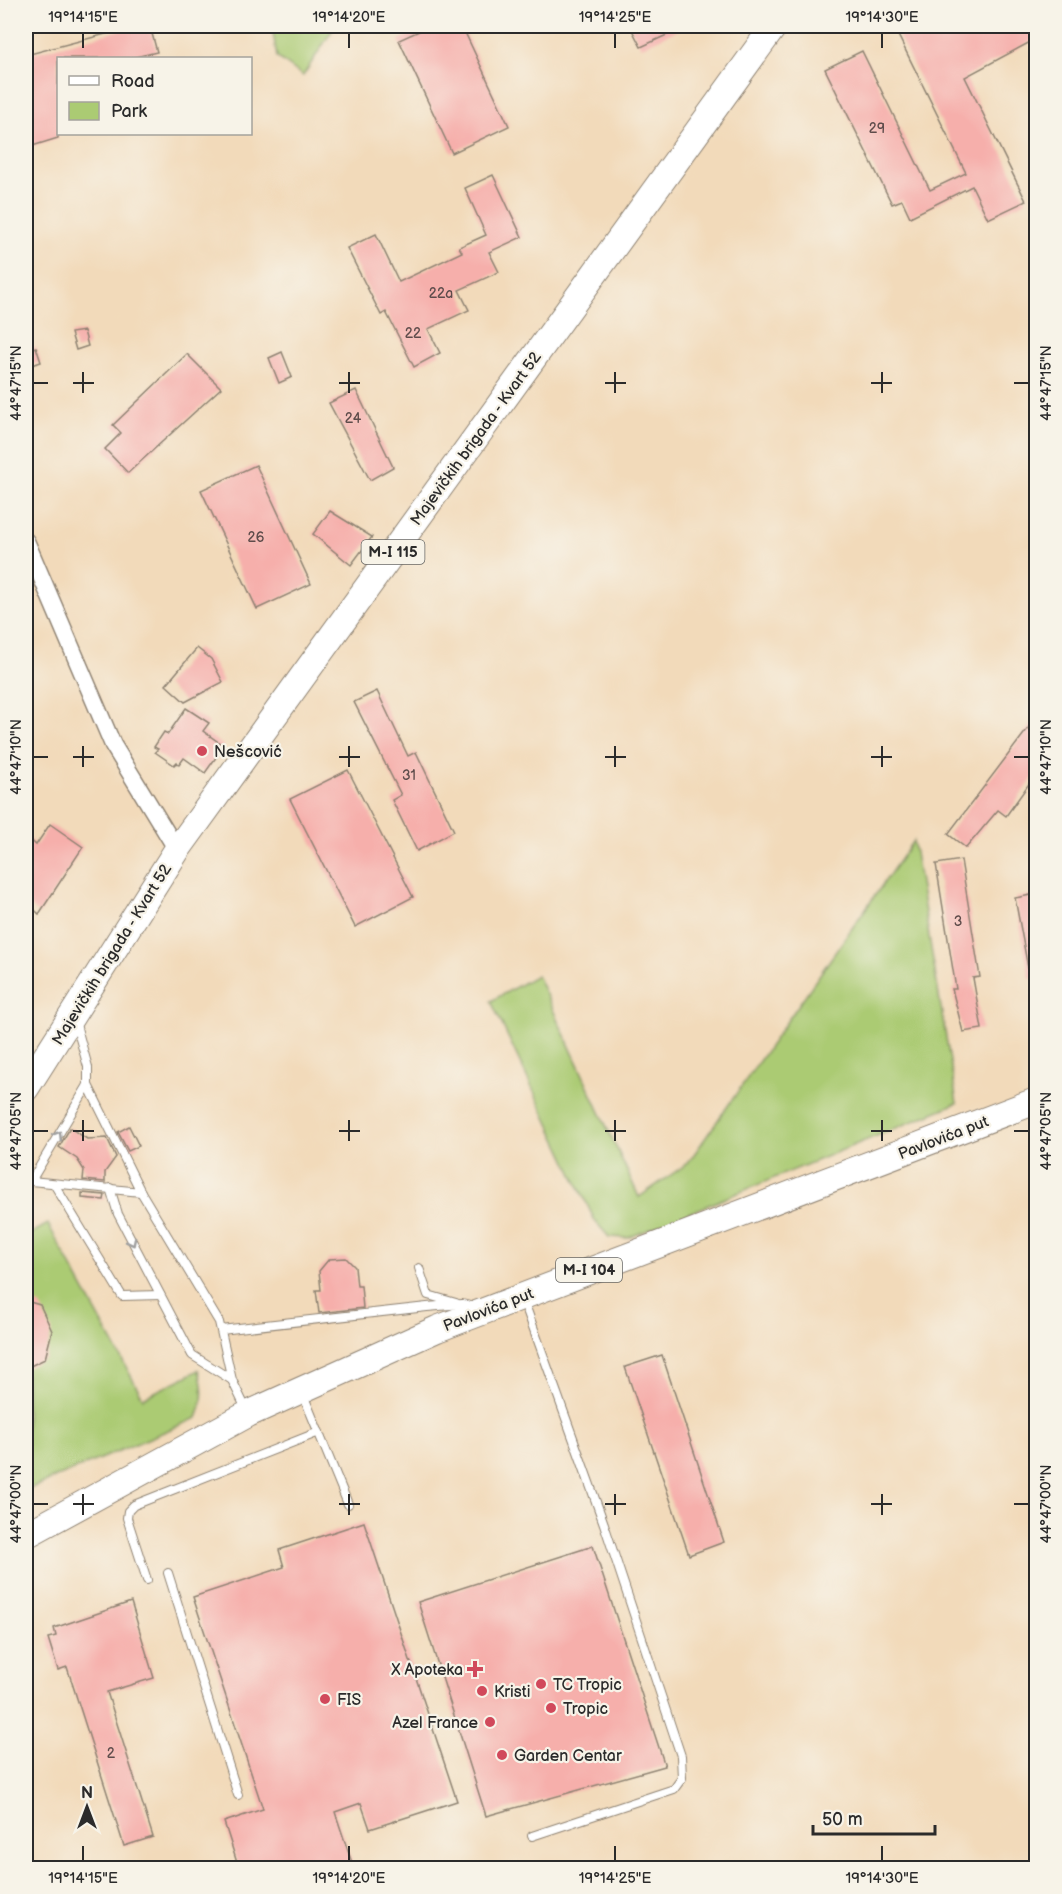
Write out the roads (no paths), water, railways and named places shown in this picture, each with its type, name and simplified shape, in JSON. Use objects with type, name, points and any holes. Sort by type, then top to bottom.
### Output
[{"type":"main road","name":"Majevičkih brigada - Kvart 52","points":[[26,1088],[177,850],[774,26]]},
{"type":"main road","name":"Pavlovića put","points":[[152,1464],[248,1414],[474,1307],[522,1296],[1036,1101]]},
{"type":"main road","name":"M-I 104","points":[[26,1517],[152,1464]]},
{"type":"main road","name":"M-I 104","points":[[26,1535],[152,1464]]},
{"type":"street","name":"Majevičkih brigada - Kvart 52","points":[[26,541],[113,745],[177,850]]},
{"type":"lane","points":[[72,1014],[88,1067],[88,1085],[141,1192],[219,1322],[232,1380],[248,1414]]},
{"type":"lane","points":[[88,1085],[28,1181],[141,1192]]},
{"type":"lane","points":[[54,1184],[122,1296],[160,1295]]},
{"type":"lane","points":[[110,1188],[117,1214],[192,1354],[232,1380]]},
{"type":"lane","points":[[419,1268],[428,1295],[474,1307]]},
{"type":"lane","points":[[522,1296],[604,1524],[681,1756],[682,1778],[674,1789],[532,1836]]},
{"type":"lane","points":[[221,1329],[474,1307]]},
{"type":"lane","points":[[301,1389],[348,1504]]},
{"type":"lane","points":[[147,1580],[128,1518],[128,1511],[134,1505],[319,1432]]},
{"type":"lane","points":[[168,1573],[238,1795]]},
{"type":"place","name":"Nešcović","points":[[202,751]]},
{"type":"place","name":"X Apoteka","points":[[475,1669]]},
{"type":"place","name":"TC Tropic","points":[[541,1684]]},
{"type":"place","name":"Kristi","points":[[482,1691]]},
{"type":"place","name":"FIS","points":[[325,1699]]},
{"type":"place","name":"Tropic","points":[[551,1708]]},
{"type":"place","name":"Azel France","points":[[490,1722]]},
{"type":"place","name":"Garden Centar","points":[[502,1755]]}]
